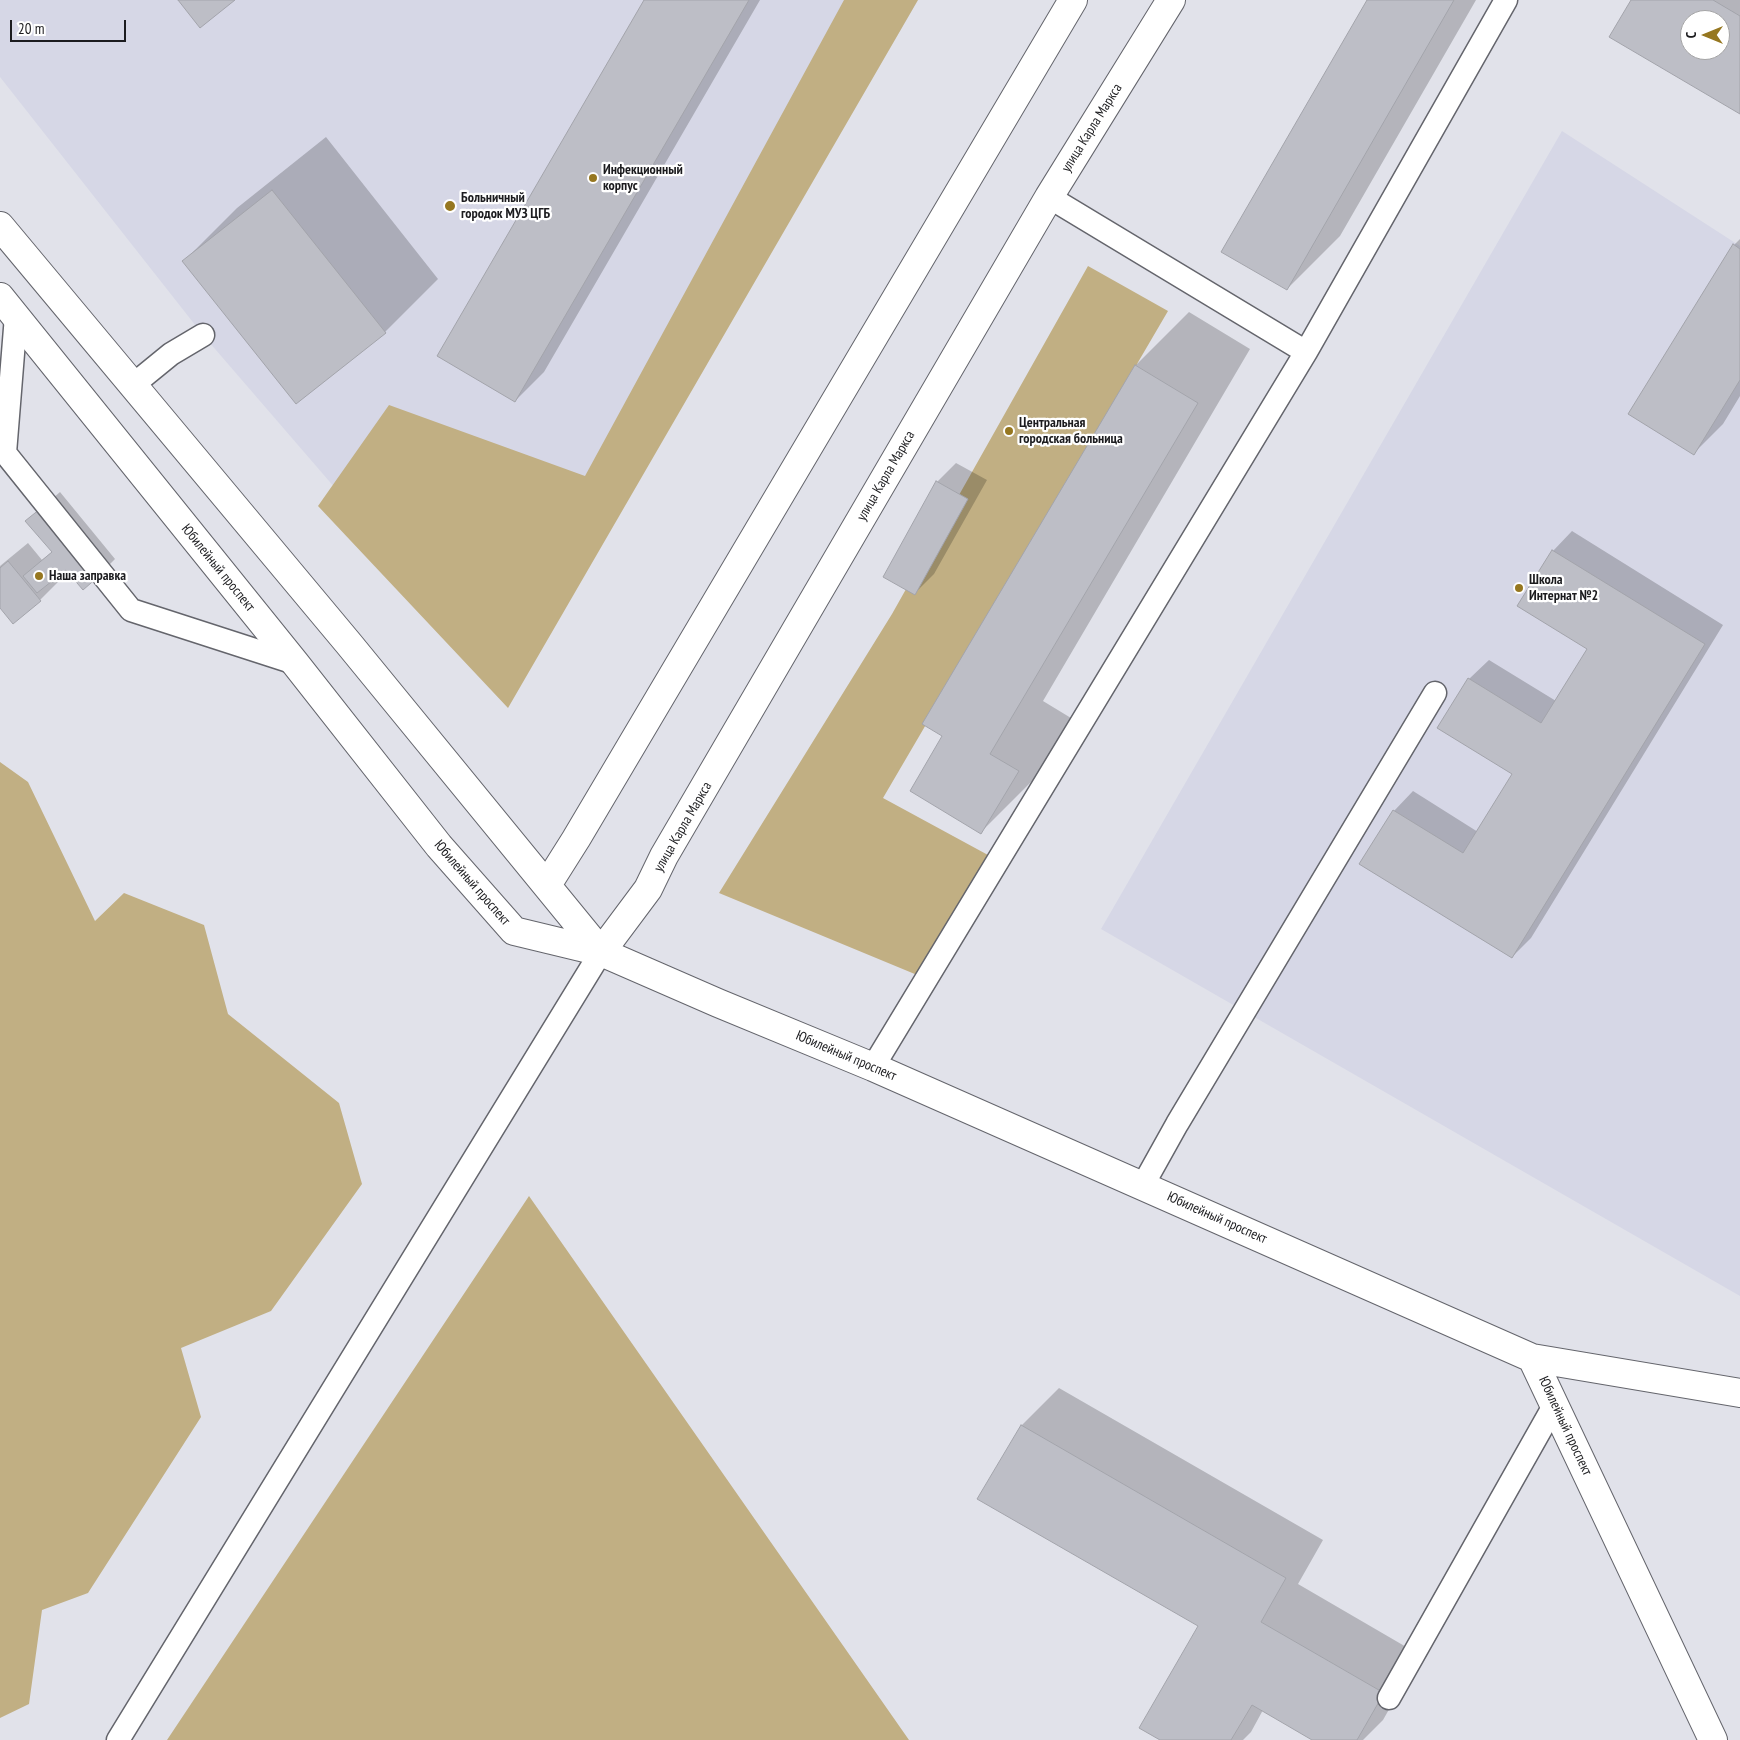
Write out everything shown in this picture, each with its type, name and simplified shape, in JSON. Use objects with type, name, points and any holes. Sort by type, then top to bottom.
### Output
[{"type":"main road","points":[[547,885],[1072,0]]},
{"type":"main road","name":"улица Карла Маркса","points":[[601,952],[648,889],[669,848],[1049,198],[1170,0]]},
{"type":"main road","points":[[0,226],[134,385],[601,952]]},
{"type":"main road","name":"Юбилейный проспект","points":[[8,307],[439,846],[514,931],[601,952],[873,1067],[1532,1358],[1713,1740]]},
{"type":"main road","points":[[1532,1358],[1740,1393]]},
{"type":"lane","points":[[873,1067],[1306,352],[1506,0]]},
{"type":"lane","points":[[1049,198],[1306,352]]},
{"type":"lane","points":[[8,307],[5,453],[131,610],[294,663]]},
{"type":"lane","points":[[134,385],[171,354],[203,334]]},
{"type":"lane","points":[[1143,1185],[1177,1124],[1435,693]]},
{"type":"lane","points":[[118,1740],[601,952]]},
{"type":"lane","points":[[1390,1698],[1555,1404]]},
{"type":"shaded area","name":"Больничный городок МУЗ ЦГБ","points":[[0,0],[918,0],[554,623],[348,503],[203,335],[0,77]]},
{"type":"shaded area","points":[[844,0],[918,0],[508,708],[318,506],[389,405],[585,476]]},
{"type":"shaded area","name":"Школа Интернат №2","points":[[1562,131],[1740,246],[1740,1296],[1101,929]]},
{"type":"shaded area","points":[[1088,266],[1168,311],[883,798],[988,855],[922,977],[719,893],[892,614]]},
{"type":"shaded area","points":[[0,762],[28,782],[95,921],[124,893],[204,925],[228,1014],[339,1103],[362,1184],[271,1311],[181,1348],[201,1417],[88,1593],[42,1610],[29,1704],[0,1718]]},
{"type":"shaded area","points":[[529,1196],[909,1740],[167,1740]]},
{"type":"building","points":[[178,0],[235,0],[200,28]]},
{"type":"building","name":"Инфекционный корпус","points":[[644,0],[749,0],[515,402],[437,356]]},
{"type":"building","points":[[1367,0],[1454,0],[1287,290],[1221,252]]},
{"type":"building","points":[[1631,0],[1713,0],[1730,10],[1680,10],[1680,60],[1730,60],[1730,10],[1740,16],[1740,114],[1609,37]]},
{"type":"building","points":[[272,190],[386,333],[296,404],[182,261]]},
{"type":"building","points":[[1733,244],[1740,249],[1740,380],[1694,455],[1628,414]]},
{"type":"building","points":[[1135,365],[1198,403],[990,754],[1019,771],[981,834],[910,791],[942,736],[922,724]]},
{"type":"building","points":[[936,481],[968,499],[915,595],[883,577]]},
{"type":"building","points":[[50,501],[107,569],[83,590],[66,570],[37,593],[23,576],[52,552],[25,521]]},
{"type":"building","points":[[1552,550],[1705,644],[1512,958],[1359,864],[1393,810],[1463,853],[1512,774],[1437,728],[1468,678],[1541,723],[1587,649],[1517,606]]},
{"type":"building","points":[[8,561],[41,601],[13,624],[0,608],[0,568]]},
{"type":"building","points":[[1021,1425],[1286,1578],[1261,1622],[1384,1693],[1357,1740],[1312,1740],[1252,1705],[1231,1740],[1160,1740],[1139,1728],[1198,1626],[977,1499]]},
{"type":"place","name":"Инфекционный корпус","points":[[593,178]]},
{"type":"place","name":"Больничный городок МУЗ ЦГБ","points":[[450,206]]},
{"type":"place","name":"Центральная городская больница","points":[[1009,431]]},
{"type":"place","name":"Наша заправка","points":[[39,576]]},
{"type":"place","name":"Школа Интернат №2","points":[[1519,588]]}]
